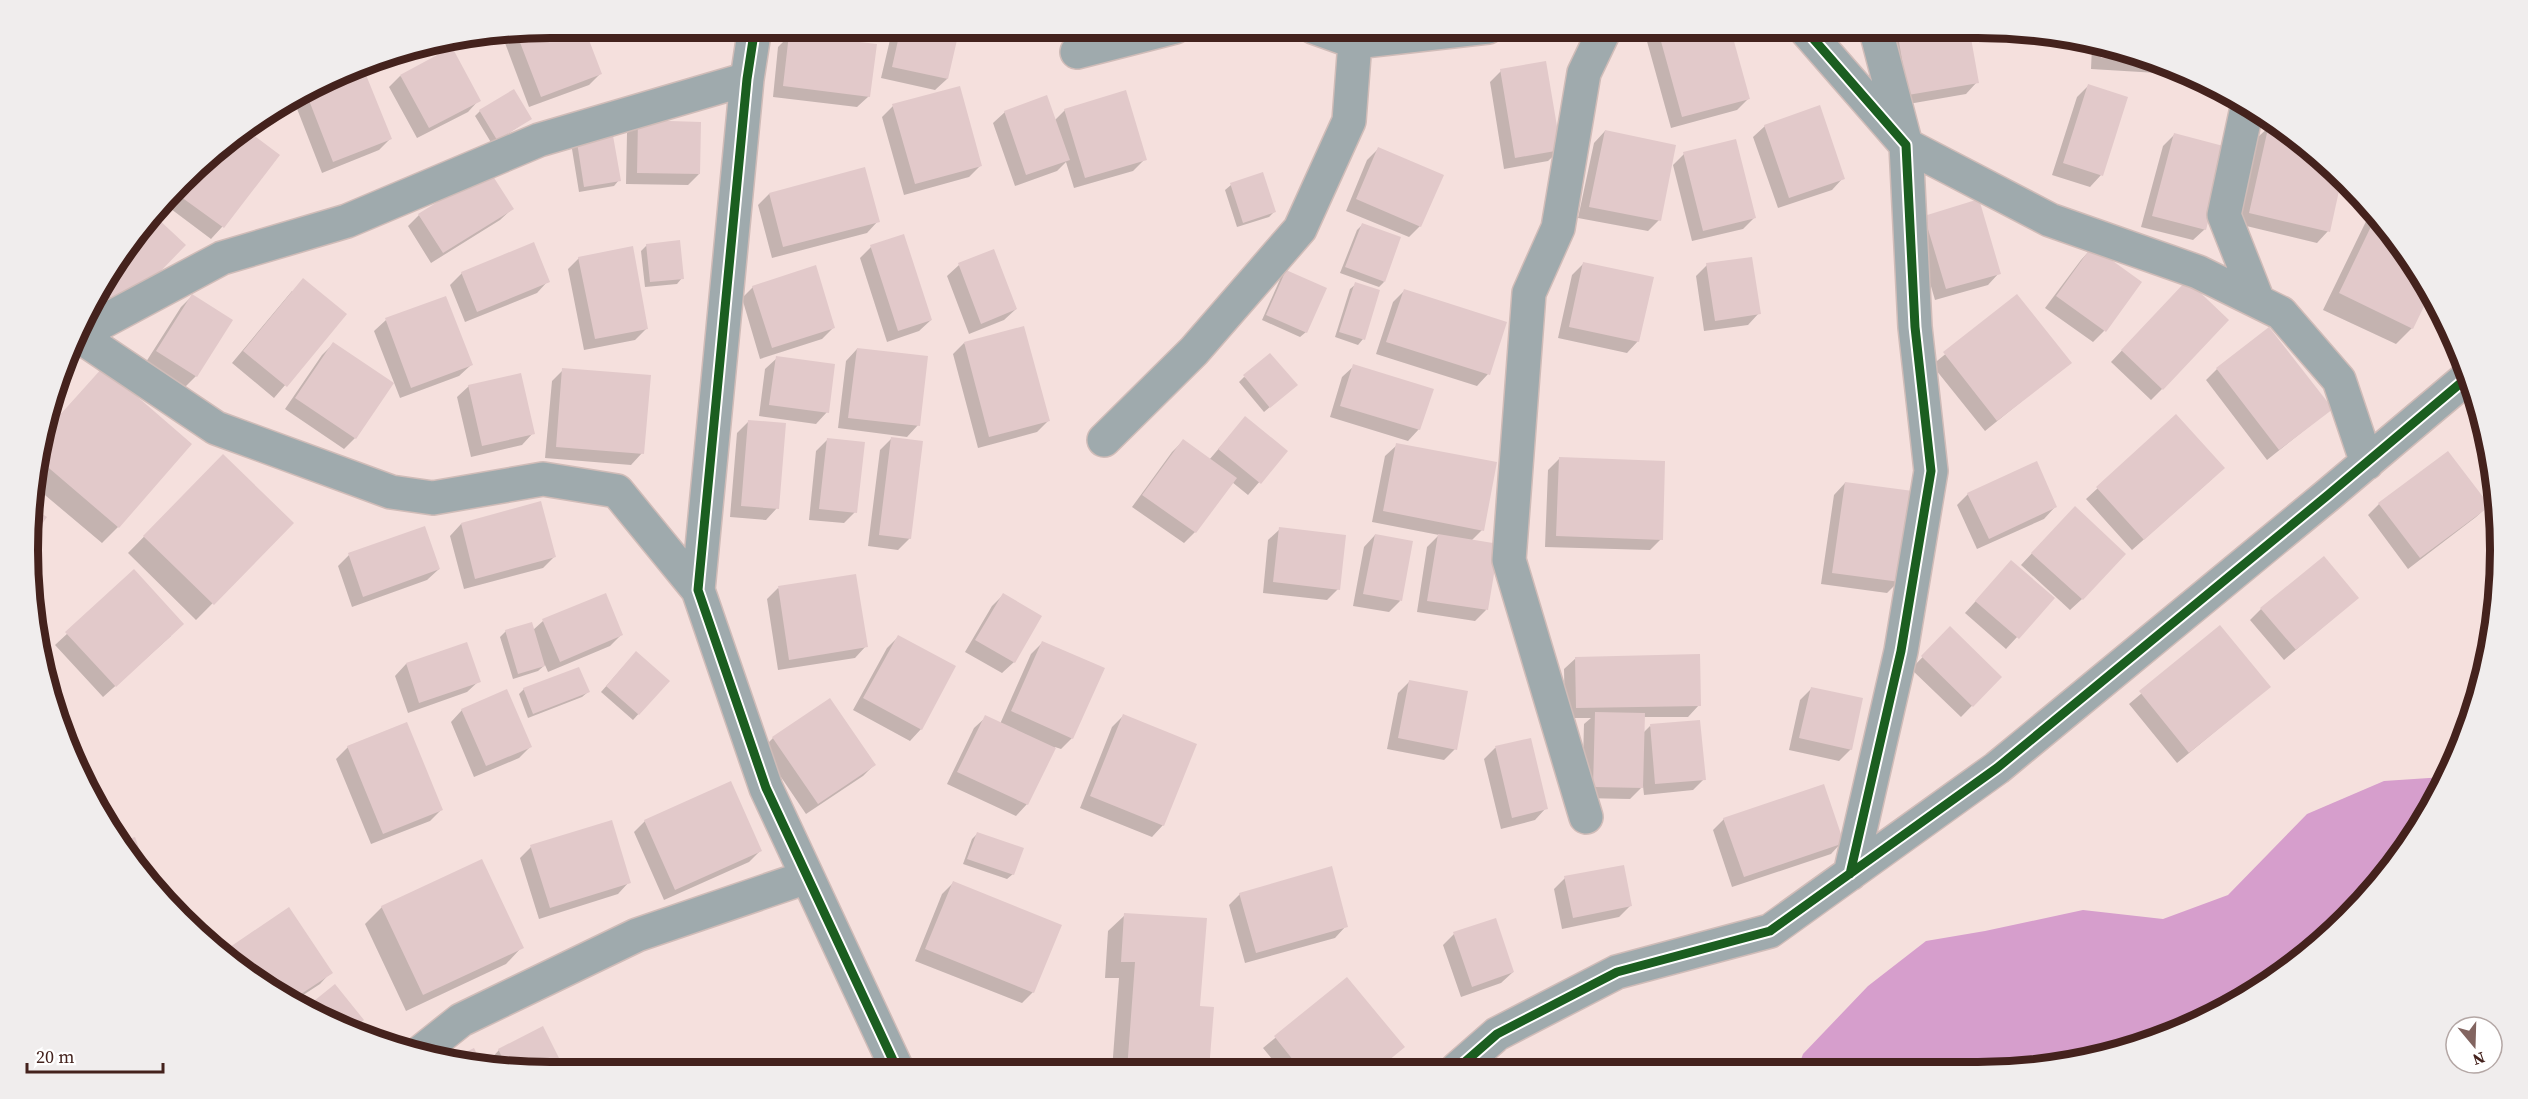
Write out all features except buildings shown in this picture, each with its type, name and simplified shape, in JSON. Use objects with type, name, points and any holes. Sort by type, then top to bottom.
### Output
[{"type":"street","points":[[698,590],[747,79],[753,38]]},
{"type":"street","points":[[1077,52],[1132,38]]},
{"type":"street","points":[[1344,38],[1355,42],[1390,38]]},
{"type":"street","points":[[1586,817],[1509,560],[1529,293],[1558,228],[1584,74],[1601,38]]},
{"type":"street","points":[[1813,38],[1906,145],[2050,220],[2198,272],[2281,313],[2339,380],[2367,463]]},
{"type":"street","points":[[1850,874],[1901,651],[1931,471],[1915,327],[1906,145],[1878,38]]},
{"type":"street","points":[[1104,440],[1194,351],[1300,229],[1349,121],[1355,42]]},
{"type":"street","points":[[86,332],[222,258],[347,221],[540,140],[747,79]]},
{"type":"street","points":[[2246,113],[2224,215],[2258,301]]},
{"type":"street","points":[[83,337],[216,428],[391,492],[433,498],[543,479],[617,490],[698,590],[766,788],[894,1062]]},
{"type":"street","points":[[1464,1062],[1497,1034],[1617,972],[1770,931],[1997,768],[2462,382]]},
{"type":"street","points":[[428,1047],[461,1020],[637,935],[807,877]]},
{"type":"shaded area","points":[[2437,777],[2422,806],[2385,861],[2341,912],[2290,956],[2263,975],[2205,1009],[2174,1023],[2111,1044],[2045,1057],[1978,1062],[1800,1062],[1803,1054],[1868,986],[1926,941],[2083,910],[2163,919],[2228,895],[2307,814],[2384,781]]},
{"type":"cycle path","points":[[753,38],[747,79],[698,590],[766,788],[894,1062]]},
{"type":"cycle path","points":[[1813,38],[1906,145],[1915,327],[1931,471],[1901,651],[1850,874]]},
{"type":"cycle path","points":[[1465,1062],[1497,1034],[1617,972],[1770,931],[1997,768],[2462,382]]}]
